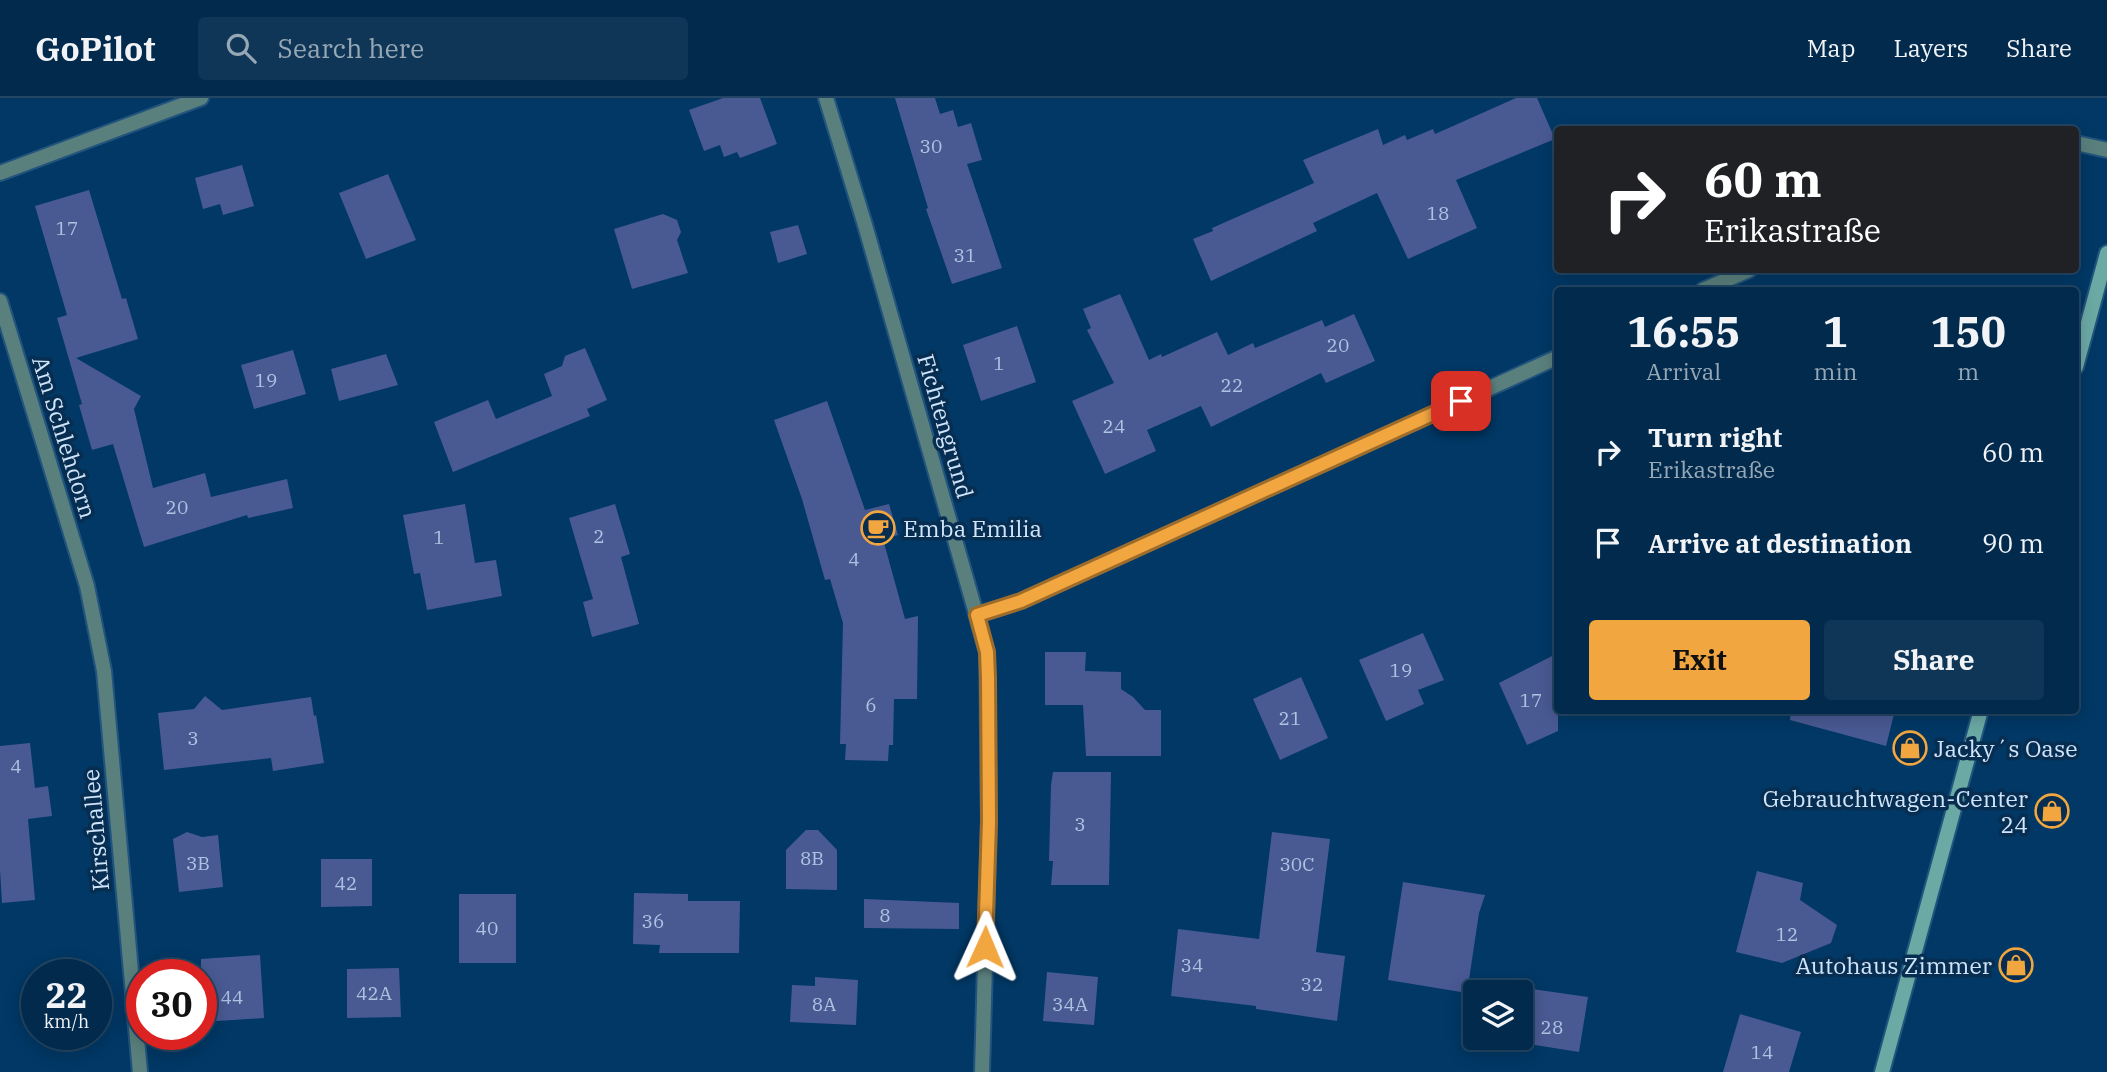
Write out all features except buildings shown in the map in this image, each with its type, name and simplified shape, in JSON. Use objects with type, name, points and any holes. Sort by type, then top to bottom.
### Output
[{"type":"main road","points":[[2079,356],[2107,253]]},
{"type":"main road","points":[[1882,1072],[1980,714]]},
{"type":"street","points":[[0,173],[201,98]]},
{"type":"street","name":"Fichtengrund","points":[[827,98],[987,652],[989,729],[982,1072]]},
{"type":"street","points":[[2079,144],[2107,150]]},
{"type":"street","points":[[1710,287],[1742,273]]},
{"type":"street","name":"Am Schlehdorn","points":[[0,301],[87,586]]},
{"type":"street","points":[[977,615],[1021,601],[1554,359]]},
{"type":"street","name":"Kirschallee","points":[[87,586],[104,671],[140,1072]]},
{"type":"place","name":"Emba Emilia","points":[[878,528]]},
{"type":"place","name":"Jacky´s Oase","points":[[1910,748]]},
{"type":"place","name":"Gebrauchtwagen-Center 24","points":[[2052,811]]},
{"type":"place","name":"Autohaus Zimmer","points":[[2016,965]]},
{"type":"route","points":[[985,947],[989,821],[988,678],[987,652],[977,615],[1021,601],[1461,401]]}]
